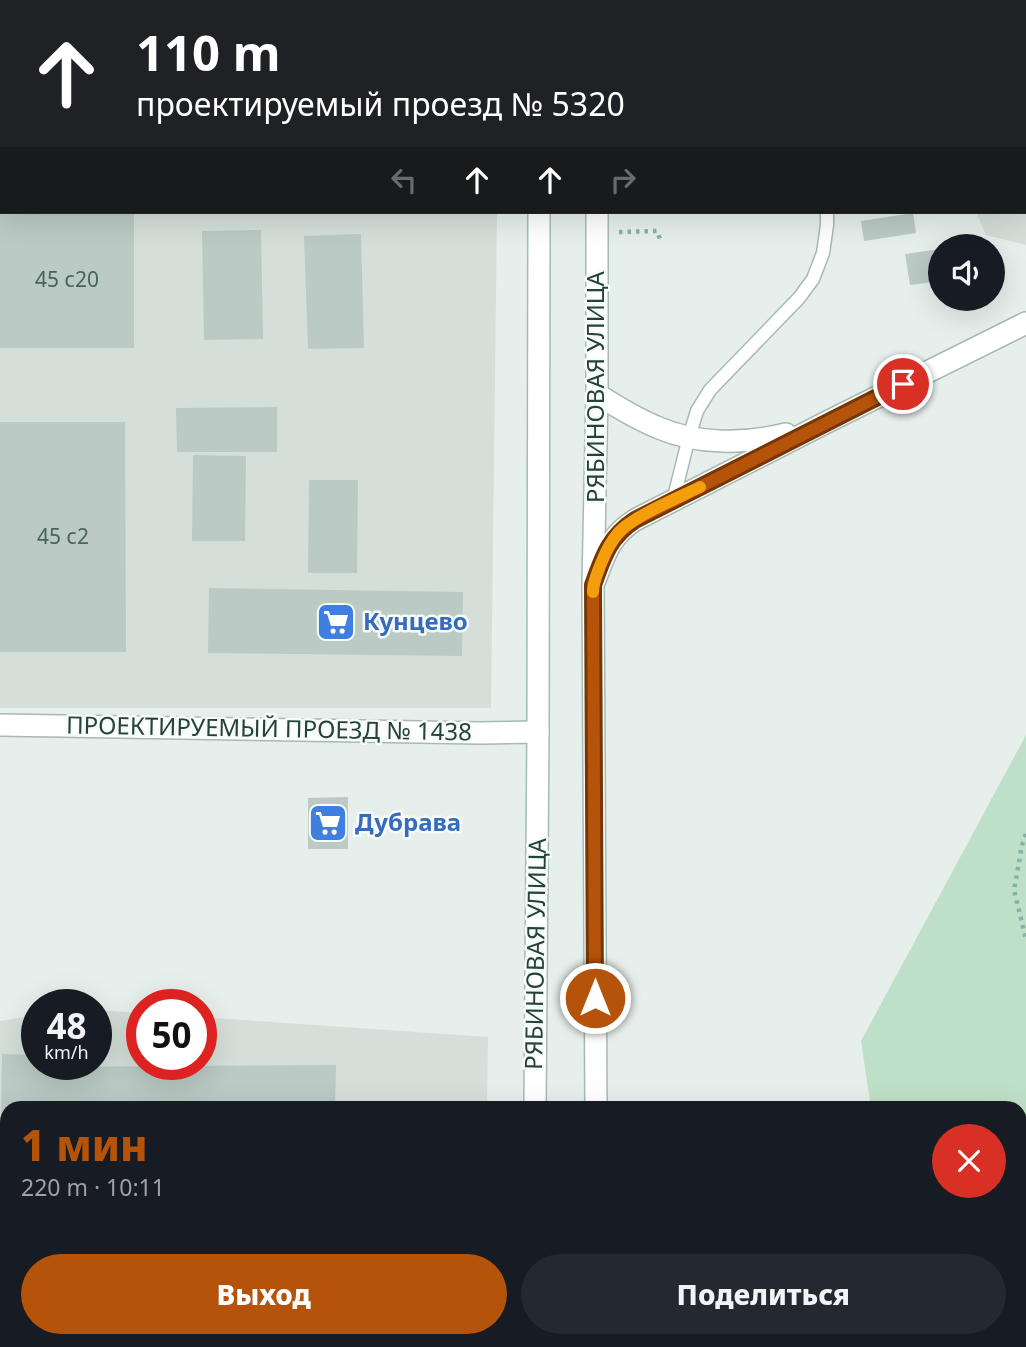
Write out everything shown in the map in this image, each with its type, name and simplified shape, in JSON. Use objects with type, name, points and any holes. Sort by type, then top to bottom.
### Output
[{"type":"main road","name":"РЯБИНОВАЯ УЛИЦА","points":[[535,1101],[539,214]]},
{"type":"main road","name":"РЯБИНОВАЯ УЛИЦА","points":[[596,1101],[593,585],[597,214]]},
{"type":"main road","points":[[593,585],[609,544],[635,520],[1026,323]]},
{"type":"main road","points":[[597,394],[660,429],[709,441],[765,439],[828,421]]},
{"type":"main road","name":"ПРОЕКТИРУЕМЫЙ ПРОЕЗД № 1438","points":[[0,725],[538,732]]},
{"type":"lane","points":[[673,501],[697,411],[710,390],[799,298],[813,279],[823,253],[827,214]]},
{"type":"path","points":[[619,232],[657,231],[660,239]]},
{"type":"path","points":[[1026,834],[1014,890],[1026,939]]},
{"type":"shaded area","points":[[0,214],[497,214],[491,708],[0,708]]},
{"type":"shaded area","points":[[977,214],[1026,214],[1026,245],[1005,240],[1005,234],[986,234]]},
{"type":"shaded area","points":[[112,1011],[126,1012],[126,1080],[217,1080],[217,1018],[488,1037],[487,1101],[0,1101],[0,1021],[21,1018],[21,1080],[112,1080]]},
{"type":"green space","points":[[1026,735],[1026,1101],[870,1101],[861,1041]]},
{"type":"building","points":[[0,214],[134,214],[134,348],[0,348]]},
{"type":"building","points":[[913,214],[916,233],[864,241],[861,221]]},
{"type":"building","points":[[261,230],[263,339],[204,340],[202,231]]},
{"type":"building","points":[[361,234],[364,348],[308,349],[304,236]]},
{"type":"building","points":[[928,251],[928,283],[910,285],[905,254]]},
{"type":"building","points":[[277,407],[277,452],[177,452],[176,408]]},
{"type":"building","points":[[0,422],[125,422],[126,652],[0,652]]},
{"type":"building","points":[[193,455],[246,456],[245,541],[192,541]]},
{"type":"building","points":[[309,480],[358,480],[357,573],[308,573]]},
{"type":"building","name":"Кунцево","points":[[209,588],[463,592],[462,656],[208,653]]},
{"type":"building","name":"Дубрава","points":[[348,797],[348,849],[308,849],[308,798]]},
{"type":"building","points":[[2,1054],[21,1055],[21,1080],[112,1080],[112,1067],[126,1066],[126,1080],[217,1080],[217,1066],[336,1065],[335,1101],[1,1101]]},
{"type":"slow traffic","points":[[593,592],[604,554],[619,532],[635,520],[700,487]]},
{"type":"place","name":"Кунцево","points":[[336,622]]},
{"type":"place","name":"Дубрава","points":[[328,823]]},
{"type":"route","points":[[595,998],[593,585],[609,544],[635,520],[903,384]]}]
